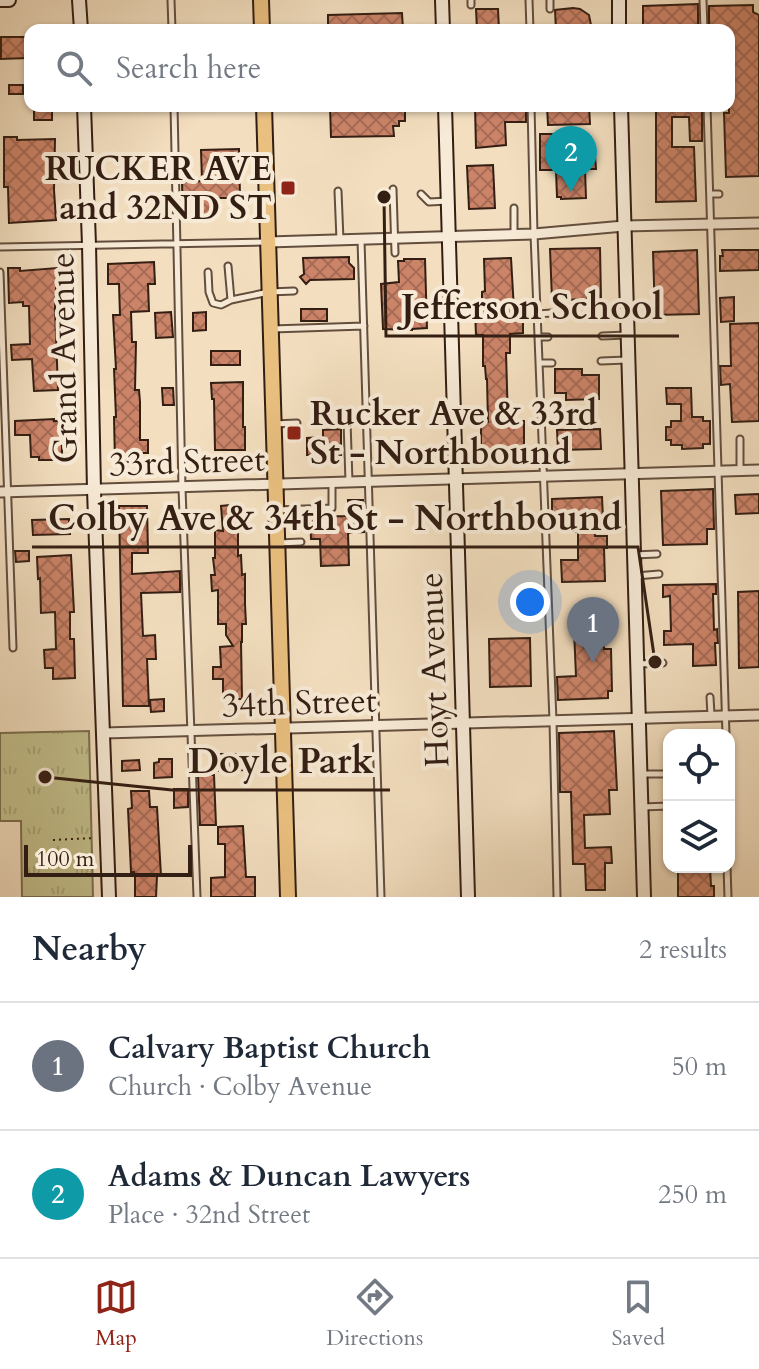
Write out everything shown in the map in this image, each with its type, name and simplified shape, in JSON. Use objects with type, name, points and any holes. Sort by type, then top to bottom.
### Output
[{"type":"main road","points":[[261,0],[262,24]]},
{"type":"main road","points":[[264,112],[288,897]]},
{"type":"street","points":[[0,0],[9,0]]},
{"type":"street","points":[[79,0],[81,24]]},
{"type":"street","points":[[442,0],[443,24]]},
{"type":"street","points":[[619,0],[619,24]]},
{"type":"street","name":"Grand Avenue","points":[[84,112],[109,897]]},
{"type":"street","name":"Hoyt Avenue","points":[[445,112],[468,897]]},
{"type":"street","points":[[621,112],[644,897]]},
{"type":"street","points":[[268,242],[759,223]]},
{"type":"street","name":"33rd Street","points":[[4,492],[759,470]]},
{"type":"street","name":"34th Street","points":[[104,733],[759,715]]},
{"type":"lane","points":[[171,0],[172,24]]},
{"type":"lane","points":[[529,0],[530,24]]},
{"type":"lane","points":[[550,0],[550,9]]},
{"type":"lane","points":[[703,0],[704,24]]},
{"type":"lane","points":[[174,112],[185,438],[182,488],[197,897]]},
{"type":"lane","points":[[531,112],[557,897]]},
{"type":"lane","points":[[707,112],[718,471],[723,527],[726,729]]},
{"type":"lane","points":[[393,189],[395,253]]},
{"type":"lane","points":[[338,191],[340,240]]},
{"type":"lane","points":[[421,194],[429,202],[448,201]]},
{"type":"lane","points":[[710,194],[719,194]]},
{"type":"lane","points":[[514,208],[515,234]]},
{"type":"lane","points":[[361,239],[372,690],[376,726],[381,897]]},
{"type":"lane","points":[[0,247],[268,242]]},
{"type":"lane","points":[[228,266],[231,300]]},
{"type":"lane","points":[[0,272],[4,492],[13,648]]},
{"type":"lane","points":[[208,272],[213,303],[221,305],[269,292],[294,291]]},
{"type":"lane","points":[[604,313],[627,311]]},
{"type":"lane","points":[[537,314],[552,313]]},
{"type":"lane","points":[[271,329],[364,326]]},
{"type":"lane","points":[[602,336],[627,335]]},
{"type":"lane","points":[[538,337],[548,337]]},
{"type":"lane","points":[[601,361],[628,360]]},
{"type":"lane","points":[[539,363],[552,363]]},
{"type":"lane","points":[[347,421],[349,482]]},
{"type":"lane","points":[[273,424],[297,423]]},
{"type":"lane","points":[[740,439],[740,470]]},
{"type":"lane","points":[[276,510],[332,508],[332,483]]},
{"type":"lane","points":[[278,543],[301,542]]},
{"type":"lane","points":[[634,555],[657,554]]},
{"type":"lane","points":[[635,576],[659,574]]},
{"type":"lane","points":[[637,664],[663,663]]},
{"type":"lane","points":[[710,697],[711,716]]},
{"type":"lane","points":[[641,773],[663,774]]},
{"type":"lane","points":[[641,807],[663,806]]},
{"type":"lane","points":[[727,873],[728,897]]},
{"type":"path","points":[[53,840],[107,837]]},
{"type":"green space","points":[[89,731],[93,897],[22,897],[21,821],[0,821],[0,733]]},
{"type":"building","points":[[698,4],[698,24],[643,24],[643,6]]},
{"type":"building","points":[[753,5],[753,12],[759,15],[759,176],[726,177],[724,113],[735,112],[735,24],[709,24],[709,6]]},
{"type":"building","points":[[476,9],[498,9],[499,24],[477,24]]},
{"type":"building","points":[[580,9],[589,15],[591,24],[556,24],[555,10]]},
{"type":"building","points":[[402,13],[403,24],[328,24],[328,15]]},
{"type":"building","points":[[1,37],[24,37],[24,58],[1,59]]},
{"type":"building","points":[[9,85],[23,85],[23,94],[9,94]]},
{"type":"building","points":[[34,112],[52,112],[52,120],[34,120]]},
{"type":"building","points":[[330,112],[405,112],[405,121],[393,126],[394,136],[331,137]]},
{"type":"building","points":[[475,112],[526,112],[526,122],[505,122],[506,145],[476,148]]},
{"type":"building","points":[[547,112],[589,112],[590,124],[548,125]]},
{"type":"building","points":[[656,112],[702,112],[702,141],[690,141],[689,117],[672,117],[672,147],[694,147],[696,201],[656,202]]},
{"type":"building","points":[[540,134],[553,134],[553,157],[595,156],[596,169],[585,169],[586,198],[557,197],[556,170],[540,170]]},
{"type":"building","points":[[4,137],[17,137],[17,140],[55,139],[56,220],[9,223],[8,187],[4,187]]},
{"type":"building","points":[[239,149],[240,198],[211,198],[212,219],[183,219],[182,182],[202,181],[201,150]]},
{"type":"building","points":[[493,165],[495,208],[469,209],[467,166]]},
{"type":"building","points":[[600,248],[601,299],[552,300],[550,249]]},
{"type":"building","points":[[697,250],[699,314],[655,315],[653,252]]},
{"type":"building","points":[[722,250],[759,250],[759,270],[720,271]]},
{"type":"building","points":[[349,257],[349,263],[354,268],[354,279],[310,280],[306,284],[300,277],[304,274],[303,258]]},
{"type":"building","points":[[511,258],[514,310],[523,309],[523,333],[510,334],[510,353],[506,353],[508,421],[524,421],[524,450],[481,451],[481,422],[488,422],[487,379],[483,366],[483,335],[476,335],[475,311],[482,311],[484,259]]},
{"type":"building","points":[[425,259],[427,328],[383,329],[381,284],[399,282],[398,261]]},
{"type":"building","points":[[154,262],[155,284],[148,284],[149,311],[131,312],[132,342],[136,342],[135,390],[139,390],[140,440],[148,440],[148,453],[140,453],[140,462],[115,462],[113,315],[120,315],[119,284],[108,284],[108,264]]},
{"type":"building","points":[[8,268],[20,268],[20,271],[57,268],[58,390],[34,391],[32,359],[12,360],[11,345],[30,344],[29,306],[23,306],[23,302],[9,303]]},
{"type":"building","points":[[734,297],[734,321],[721,322],[720,298]]},
{"type":"building","points":[[301,309],[327,309],[327,321],[301,321]]},
{"type":"building","points":[[171,312],[173,337],[156,338],[155,313]]},
{"type":"building","points":[[206,312],[206,330],[193,331],[193,313]]},
{"type":"building","points":[[759,323],[759,421],[732,422],[730,384],[721,385],[720,366],[731,366],[730,324]]},
{"type":"building","points":[[211,351],[240,351],[240,365],[211,365]]},
{"type":"building","points":[[555,369],[582,369],[582,375],[599,375],[599,399],[566,400],[566,393],[555,393]]},
{"type":"building","points":[[243,382],[245,450],[215,450],[211,383]]},
{"type":"building","points":[[162,388],[173,388],[174,405],[163,405]]},
{"type":"building","points":[[666,388],[691,388],[692,417],[710,421],[710,444],[703,444],[703,448],[682,449],[682,445],[671,445],[671,440],[666,440],[666,427],[671,427],[671,421],[681,421],[681,404],[667,404]]},
{"type":"building","points":[[15,421],[65,421],[62,460],[31,457],[30,435],[15,435]]},
{"type":"building","points":[[341,429],[341,455],[307,455],[307,438],[323,437],[323,430]]},
{"type":"building","points":[[600,429],[601,449],[558,450],[557,430]]},
{"type":"building","points":[[713,489],[714,529],[707,529],[707,544],[663,545],[661,491]]},
{"type":"building","points":[[759,494],[759,513],[736,514],[735,495]]},
{"type":"building","points":[[602,497],[603,518],[594,519],[595,536],[607,536],[607,548],[604,548],[605,581],[562,582],[561,560],[578,560],[578,532],[562,532],[562,520],[552,520],[552,499]]},
{"type":"building","points":[[348,500],[363,500],[364,532],[348,533],[349,565],[321,566],[320,539],[311,539],[310,517],[349,516]]},
{"type":"building","points":[[240,504],[242,519],[238,520],[238,556],[241,555],[242,575],[245,574],[246,624],[242,624],[241,642],[242,699],[223,699],[223,679],[213,679],[213,667],[221,667],[220,647],[233,646],[226,635],[226,624],[218,624],[218,590],[212,591],[211,575],[215,575],[215,530],[223,531],[221,506]]},
{"type":"building","points":[[119,506],[147,506],[148,553],[132,553],[132,574],[180,571],[180,592],[141,593],[143,636],[155,635],[156,659],[147,659],[149,706],[123,706]]},
{"type":"building","points":[[69,519],[70,534],[33,535],[32,520]]},
{"type":"building","points":[[15,551],[29,551],[29,561],[16,562]]},
{"type":"building","points":[[71,555],[74,612],[70,612],[70,639],[74,639],[75,678],[53,679],[53,668],[45,668],[44,650],[56,649],[55,612],[41,613],[37,557]]},
{"type":"building","points":[[716,584],[716,594],[713,594],[714,630],[717,629],[718,643],[715,643],[716,665],[693,666],[693,644],[664,645],[664,631],[671,631],[670,596],[663,597],[663,585]]},
{"type":"building","points":[[759,591],[759,667],[739,668],[738,592]]},
{"type":"building","points":[[603,629],[604,649],[611,649],[612,691],[608,691],[608,698],[558,700],[557,677],[576,676],[574,630]]},
{"type":"building","points":[[530,638],[531,686],[490,687],[489,639]]},
{"type":"building","points":[[164,699],[164,711],[151,712],[150,700]]},
{"type":"building","points":[[614,731],[617,790],[609,790],[610,814],[584,815],[585,848],[611,847],[612,863],[605,863],[605,890],[586,890],[585,864],[573,864],[571,792],[560,792],[559,733]]},
{"type":"building","points":[[219,754],[245,754],[245,770],[219,771]]},
{"type":"building","points":[[159,759],[172,759],[172,777],[154,778],[154,763]]},
{"type":"building","points":[[139,760],[140,770],[122,771],[122,761]]},
{"type":"building","points":[[198,775],[214,775],[216,825],[200,825]]},
{"type":"building","points":[[174,789],[188,789],[188,807],[174,808]]},
{"type":"building","points":[[131,791],[149,791],[150,807],[157,807],[161,876],[157,876],[156,897],[135,897],[128,809],[132,808]]},
{"type":"building","points":[[243,826],[246,877],[255,877],[255,897],[211,897],[211,878],[225,877],[225,844],[218,844],[218,827]]},
{"type":"building","points":[[678,873],[710,873],[714,897],[678,897]]},
{"type":"place","name":"RUCKER AVE and 32ND ST","points":[[288,188]]},
{"type":"place","name":"Adams & Duncan Lawyers","points":[[571,192]]},
{"type":"place","name":"Jefferson School","points":[[384,197]]},
{"type":"place","name":"Rucker Ave & 33rd St - Northbound","points":[[294,433]]},
{"type":"place","name":"Colby Ave & 34th St - Northbound","points":[[655,662]]},
{"type":"place","name":"Calvary Baptist Church","points":[[593,663]]},
{"type":"place","name":"Doyle Park","points":[[45,777]]}]
